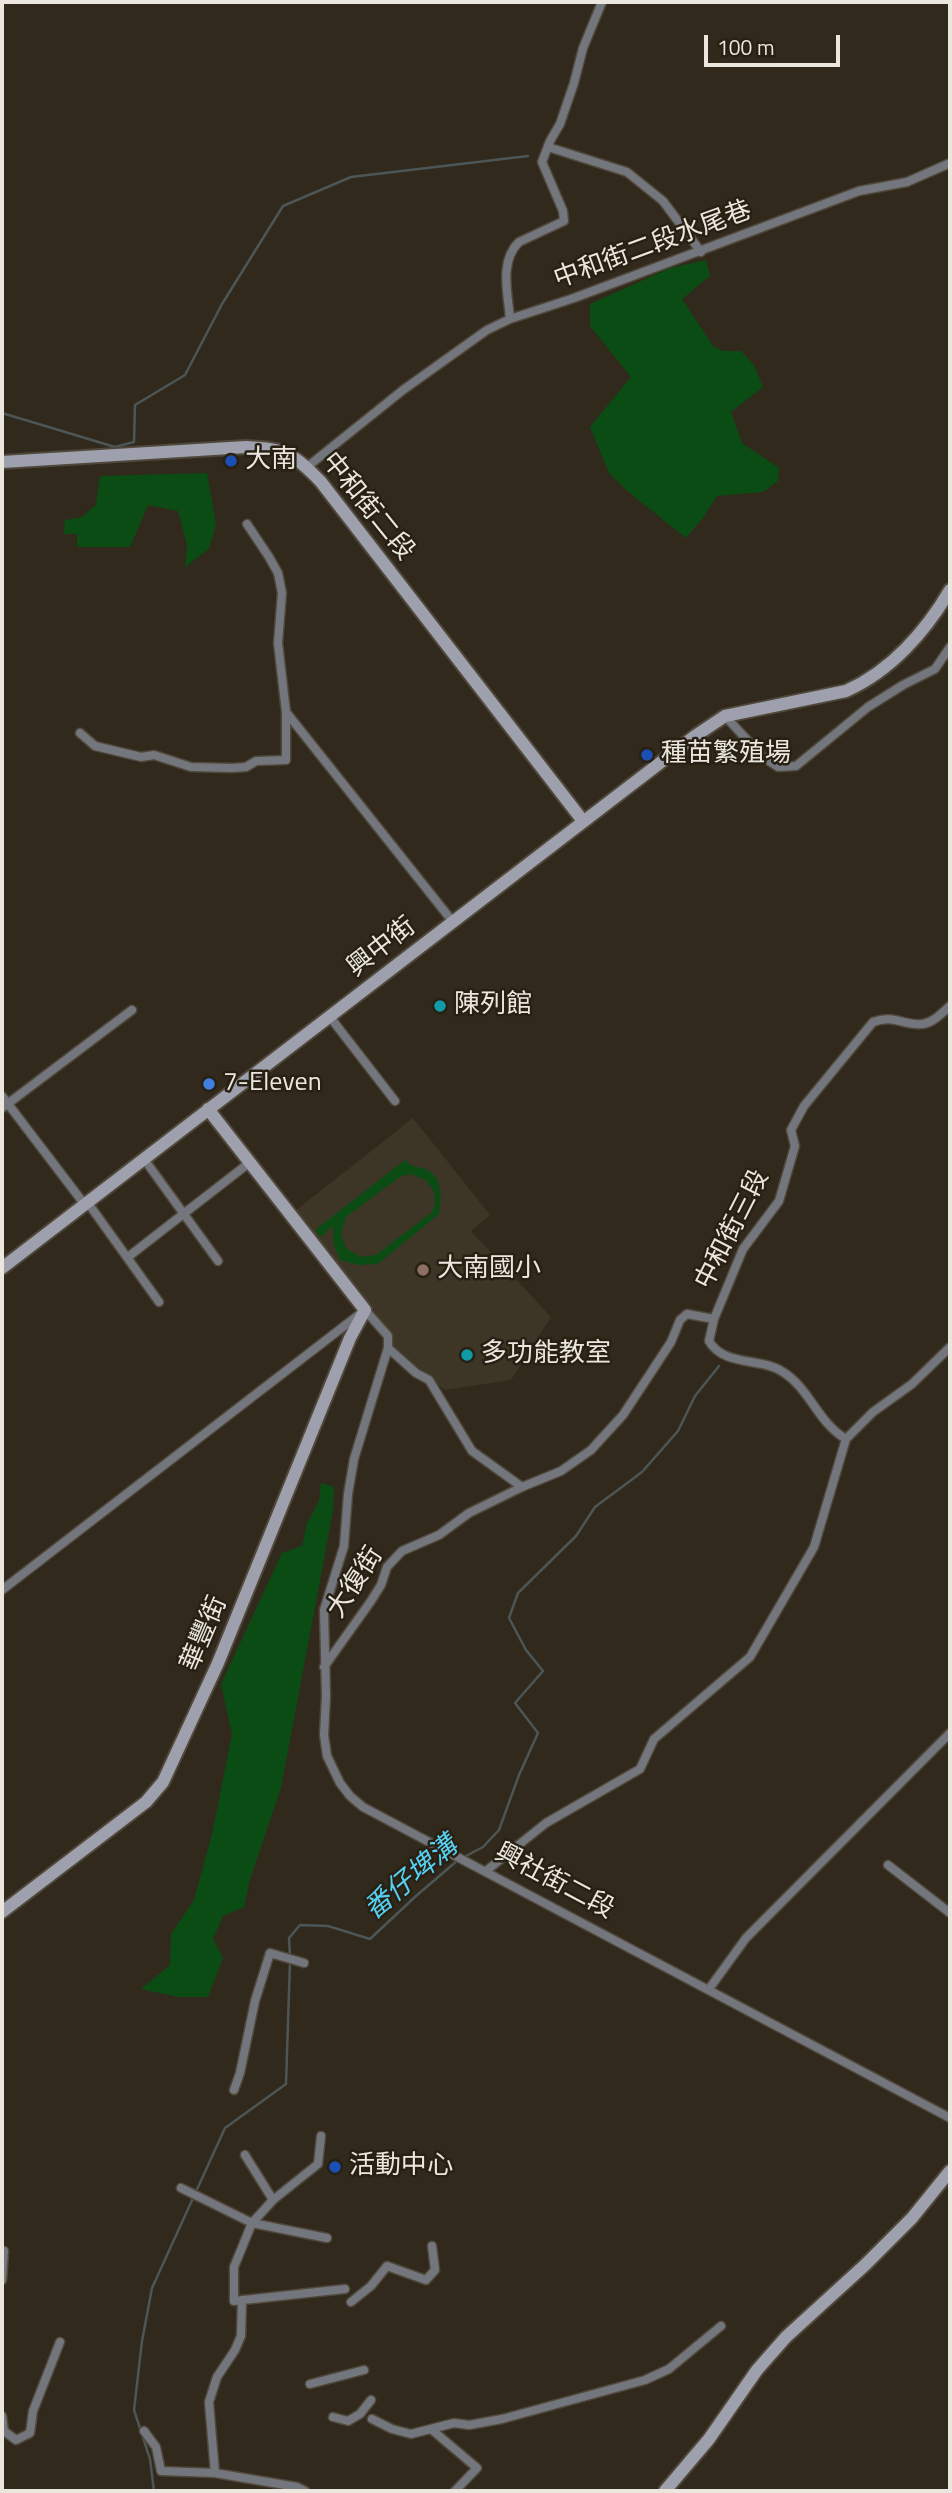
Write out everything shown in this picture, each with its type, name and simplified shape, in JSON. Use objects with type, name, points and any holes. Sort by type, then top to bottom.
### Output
[{"type":"street","name":"中和街二段水尾巷","points":[[510,319],[506,267],[513,248],[564,221],[563,211],[542,162],[560,124],[583,48],[602,2]]},
{"type":"street","points":[[548,147],[627,172],[663,201],[701,252]]},
{"type":"street","name":"中和街二段水尾巷","points":[[307,467],[403,390],[487,330],[510,319],[574,299],[859,191],[907,182],[950,163]]},
{"type":"street","name":"中和街二段","points":[[2,462],[246,447],[289,453],[321,482],[583,821]]},
{"type":"street","points":[[80,733],[95,747],[141,757],[154,755],[202,768],[246,767],[256,761],[286,760],[286,712],[278,643],[282,593],[278,573],[270,556],[247,524]]},
{"type":"street","points":[[583,821],[725,716],[846,691],[859,685],[896,658],[912,642],[938,611],[950,590]]},
{"type":"street","points":[[725,716],[762,757],[778,767],[796,766],[869,707],[903,685],[935,669],[950,647]]},
{"type":"street","points":[[286,712],[453,922]]},
{"type":"street","name":"興中街","points":[[2,1268],[583,821]]},
{"type":"street","name":"中和街三段","points":[[714,1319],[743,1249],[779,1201],[794,1146],[791,1130],[804,1106],[873,1023],[883,1018],[921,1024],[935,1019],[950,1006]]},
{"type":"street","points":[[132,1010],[4,1102],[87,1204],[159,1302]]},
{"type":"street","points":[[330,1017],[396,1101]]},
{"type":"street","points":[[208,1109],[388,1336],[388,1348],[416,1373],[429,1380],[472,1451],[522,1487]]},
{"type":"street","points":[[144,1159],[218,1261]]},
{"type":"street","points":[[128,1257],[249,1163]]},
{"type":"street","points":[[2,1590],[365,1310]]},
{"type":"street","name":"華豐街","points":[[2,1912],[146,1802],[163,1782],[218,1663],[350,1338],[365,1310]]},
{"type":"street","name":"大復街","points":[[324,1667],[371,1601],[381,1585],[387,1567],[402,1551],[439,1535],[469,1513],[561,1471],[591,1450],[623,1415],[671,1342],[680,1320],[687,1314],[714,1319]]},
{"type":"street","points":[[714,1319],[709,1341],[715,1350],[724,1356],[780,1370],[799,1384],[820,1415],[836,1433],[846,1439]]},
{"type":"street","points":[[486,1871],[546,1823],[640,1769],[654,1739],[750,1657],[814,1547],[846,1439],[873,1412],[912,1384],[950,1346]]},
{"type":"street","name":"大復街","points":[[324,1667],[324,1610],[344,1546],[354,1459],[388,1348]]},
{"type":"street","name":"興社街二段","points":[[324,1667],[324,1735],[327,1756],[340,1783],[363,1807],[950,2118]]},
{"type":"street","points":[[709,1989],[746,1938],[950,1733]]},
{"type":"street","points":[[888,1865],[950,1913]]},
{"type":"street","points":[[234,2090],[255,2001],[270,1953],[304,1963]]},
{"type":"street","points":[[321,2136],[318,2164],[273,2200],[252,2223],[234,2267],[234,2301],[345,2289]]},
{"type":"street","points":[[245,2155],[273,2200]]},
{"type":"street","points":[[665,2491],[709,2439],[757,2371],[786,2337],[864,2266],[950,2171]]},
{"type":"street","points":[[181,2188],[252,2223],[327,2238]]},
{"type":"street","points":[[351,2302],[371,2286],[387,2266],[426,2280],[435,2270],[432,2246]]},
{"type":"street","points":[[2,2280],[4,2251]]},
{"type":"street","points":[[215,2473],[209,2402],[217,2377],[241,2336],[242,2300]]},
{"type":"street","points":[[372,2419],[392,2429],[411,2434],[454,2423],[469,2425],[502,2419],[645,2380],[669,2369],[721,2326]]},
{"type":"street","points":[[2,2416],[4,2431],[16,2440],[30,2433],[33,2411],[60,2342]]},
{"type":"street","points":[[310,2384],[364,2370]]},
{"type":"street","points":[[332,2417],[348,2421],[360,2414],[371,2400]]},
{"type":"street","points":[[431,2429],[477,2468],[455,2491]]},
{"type":"street","points":[[144,2431],[156,2447],[161,2471],[215,2473],[297,2487],[305,2491]]},
{"type":"shaded area","name":"大南國小","points":[[413,1118],[490,1215],[471,1231],[551,1317],[511,1380],[445,1390],[393,1347],[388,1330],[368,1310],[295,1211]]},
{"type":"green space","points":[[706,260],[710,276],[682,299],[713,346],[723,351],[741,351],[754,365],[763,387],[731,412],[742,443],[779,468],[778,481],[763,492],[717,496],[686,538],[609,473],[590,427],[631,377],[590,326],[590,304],[670,268]]},
{"type":"green space","points":[[207,473],[216,524],[209,549],[185,567],[187,545],[178,511],[148,505],[130,547],[77,547],[77,534],[64,534],[65,520],[82,517],[96,505],[100,476]]},
{"type":"green space","points":[[405,1160],[431,1173],[438,1182],[439,1214],[378,1264],[358,1265],[340,1260],[334,1245],[333,1226],[320,1237],[315,1230]],"holes":[[[411,1174],[425,1180],[434,1191],[435,1204],[432,1212],[376,1255],[360,1257],[346,1248],[341,1234],[346,1217],[401,1176]]]},
{"type":"green space","points":[[321,1483],[334,1487],[333,1511],[281,1788],[250,1879],[244,1907],[223,1916],[213,1939],[223,1958],[208,1997],[179,1997],[141,1989],[170,1965],[171,1934],[194,1900],[212,1834],[232,1734],[221,1684],[282,1553],[302,1546],[307,1523],[319,1501]]},
{"type":"waterway","points":[[2,413],[115,447],[134,442],[135,405],[185,375],[222,304],[283,206],[351,177],[528,156]]},
{"type":"waterway","name":"番仔埤溝","points":[[464,1857],[483,1847],[499,1830],[538,1733],[515,1703],[543,1671],[526,1650],[509,1618],[518,1593],[576,1536],[595,1507],[642,1472],[678,1431],[695,1396],[719,1366]]},
{"type":"waterway","name":"番仔埤溝","points":[[290,1955],[289,1938],[300,1925],[328,1926],[370,1939],[458,1860]]},
{"type":"waterway","name":"番仔埤溝","points":[[154,2491],[150,2459],[134,2410],[142,2341],[152,2288],[225,2128],[286,2084],[290,1962]]},
{"type":"place","name":"大南","points":[[231,461]]},
{"type":"place","name":"種苗繁殖場","points":[[647,755]]},
{"type":"place","name":"陳列館","points":[[440,1006]]},
{"type":"place","name":"7-Eleven","points":[[209,1084]]},
{"type":"place","name":"大南國小","points":[[423,1270]]},
{"type":"place","name":"多功能教室","points":[[467,1355]]},
{"type":"place","name":"活動中心","points":[[335,2167]]}]
